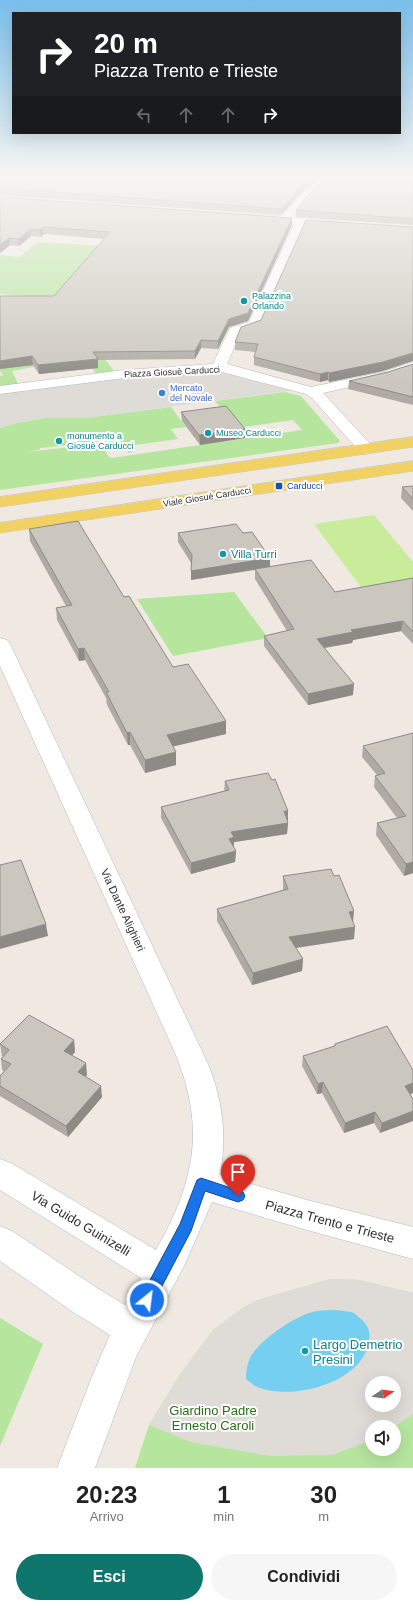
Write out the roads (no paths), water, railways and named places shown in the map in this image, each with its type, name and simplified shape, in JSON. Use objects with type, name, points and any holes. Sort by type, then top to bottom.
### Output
[{"type":"main road","points":[[0,502],[413,442]]},
{"type":"main road","points":[[366,449],[385,470]]},
{"type":"main road","name":"Viale Giosuè Carducci","points":[[0,528],[413,466]]},
{"type":"street","points":[[222,368],[220,364],[235,331],[254,325],[283,248]]},
{"type":"street","points":[[311,391],[387,375],[413,366]]},
{"type":"street","name":"Piazza Giosuè Carducci","points":[[0,390],[124,374],[222,368],[311,391],[317,395],[366,449]]},
{"type":"street","name":"Via Dante Alighieri","points":[[0,644],[201,1081],[208,1118],[209,1149],[201,1184]]},
{"type":"street","name":"Via Guido Guinizelli","points":[[0,1173],[162,1272]]},
{"type":"street","points":[[76,1468],[131,1328],[186,1226],[201,1184]]},
{"type":"street","name":"Piazza Trento e Trieste","points":[[201,1184],[326,1221],[413,1243]]},
{"type":"street","points":[[0,1242],[85,1300],[131,1328]]},
{"type":"water","points":[[335,1310],[354,1313],[364,1322],[369,1331],[368,1346],[362,1359],[351,1371],[337,1380],[320,1386],[286,1392],[269,1390],[255,1386],[246,1379],[250,1358],[261,1343],[279,1329],[289,1322],[309,1313]]},
{"type":"place","name":"Palazzina Orlando","points":[[244,301]]},
{"type":"place","name":"Mercato del Novale","points":[[162,393]]},
{"type":"place","name":"Museo Carducci","points":[[208,433]]},
{"type":"place","name":"monumento a Giosuè Carducci","points":[[59,441]]},
{"type":"place","name":"Carducci","points":[[279,486]]},
{"type":"place","name":"Villa Turri","points":[[223,554]]},
{"type":"place","name":"Largo Demetrio Presini","points":[[305,1351]]},
{"type":"park label","name":"Giardino Padre Ernesto Caroli","points":[[213,1418]]}]
